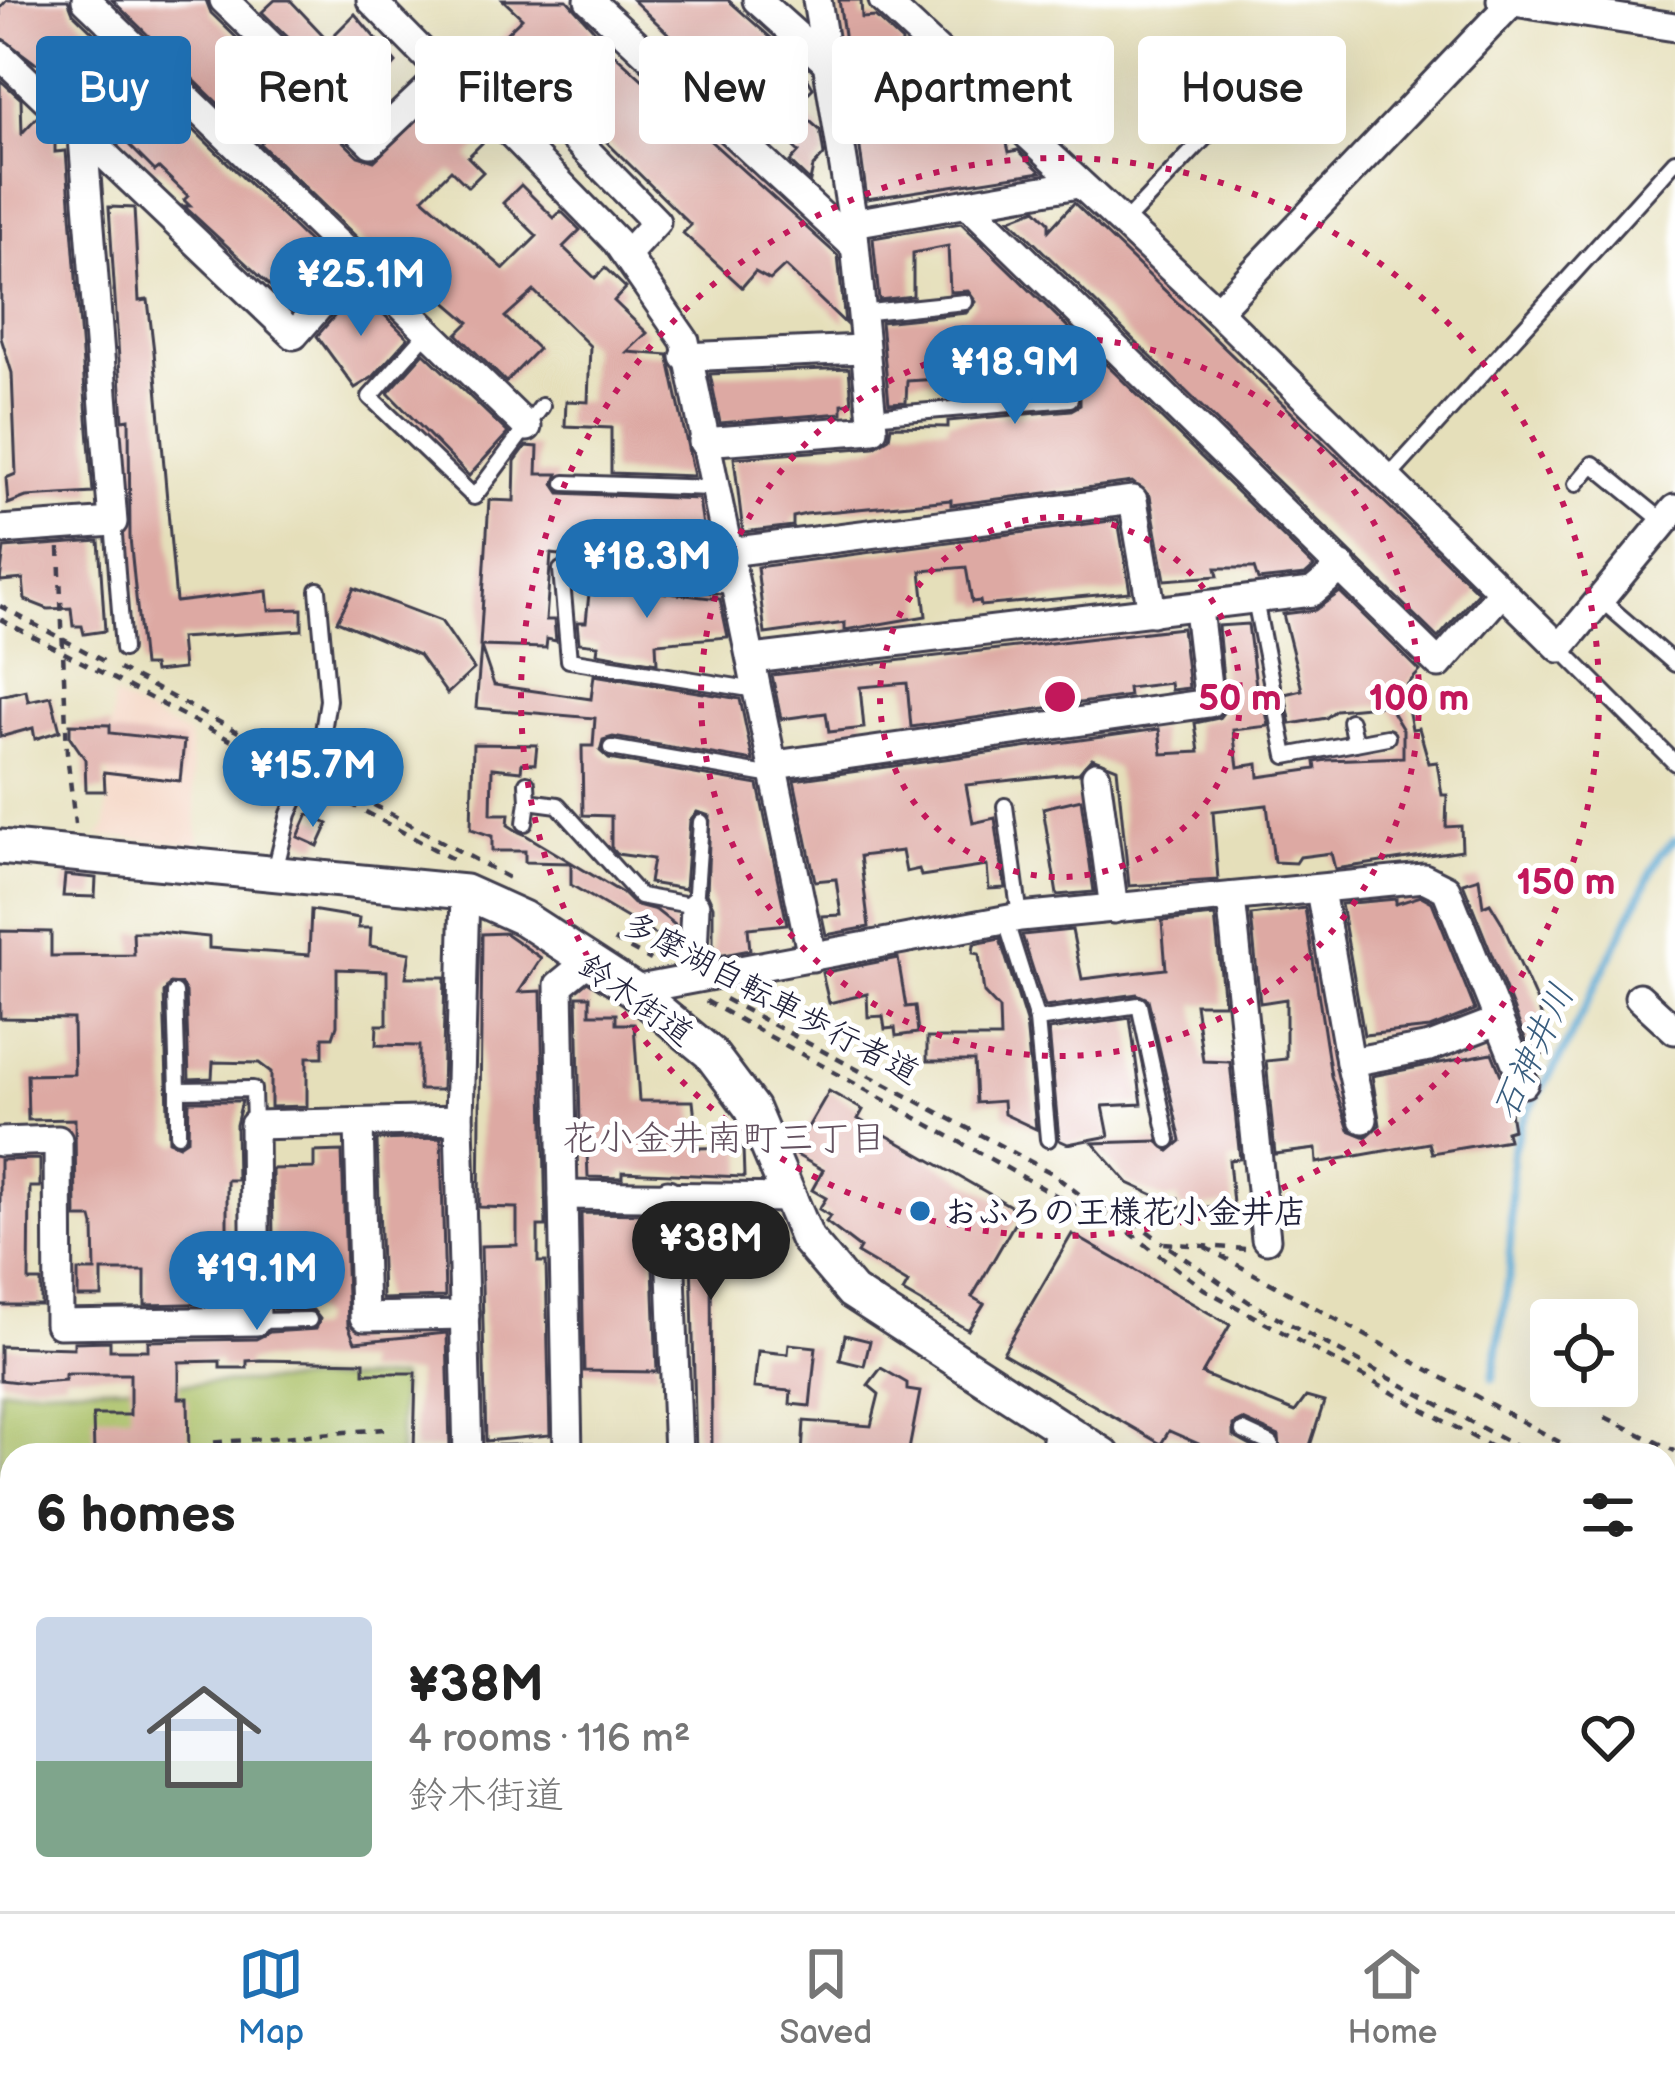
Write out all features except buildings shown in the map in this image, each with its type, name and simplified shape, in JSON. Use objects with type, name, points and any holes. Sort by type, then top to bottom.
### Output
[{"type":"street","points":[[86,0],[428,333],[534,417]]},
{"type":"street","points":[[224,0],[371,143],[415,101]]},
{"type":"street","points":[[370,0],[415,45]]},
{"type":"street","points":[[589,0],[852,233]]},
{"type":"street","points":[[758,0],[825,61]]},
{"type":"street","points":[[817,0],[832,95]]},
{"type":"street","points":[[883,0],[922,36]]},
{"type":"street","points":[[1217,311],[1506,1],[1675,27]]},
{"type":"street","points":[[0,55],[36,90]]},
{"type":"street","points":[[0,530],[112,522],[84,144]]},
{"type":"street","points":[[92,144],[295,334],[356,264]]},
{"type":"street","points":[[521,144],[626,255],[685,341],[812,956]]},
{"type":"street","points":[[580,144],[656,222],[626,255]]},
{"type":"street","points":[[703,442],[873,429],[840,144]]},
{"type":"street","points":[[1036,144],[1217,311],[1560,648],[1669,523]]},
{"type":"street","points":[[852,233],[968,204],[1078,184]]},
{"type":"street","points":[[968,204],[1439,664],[1500,594]]},
{"type":"street","points":[[685,357],[862,349]]},
{"type":"street","points":[[729,552],[1133,500],[1151,611]]},
{"type":"street","points":[[753,659],[1312,592],[1342,567]]},
{"type":"street","points":[[777,771],[1209,703],[1198,609]]},
{"type":"street","points":[[1096,776],[1114,909]]},
{"type":"street","name":"鈴木街道","points":[[0,847],[465,892],[592,947],[734,1080],[793,1198],[808,1239],[852,1292],[1051,1438]]},
{"type":"street","points":[[634,990],[1013,920],[1424,878],[1446,889],[1495,1022],[1524,1083]]},
{"type":"street","points":[[1320,890],[1363,1120]]},
{"type":"street","points":[[465,892],[459,1120],[468,1443]]},
{"type":"street","points":[[1231,897],[1266,1239]]},
{"type":"street","points":[[688,977],[695,906]]},
{"type":"street","points":[[568,1443],[559,985],[592,947]]},
{"type":"street","points":[[1639,997],[1675,1030]]},
{"type":"street","points":[[1350,1063],[1430,1047],[1495,1022]]},
{"type":"street","points":[[0,1142],[58,1140],[59,1324],[256,1321],[254,1125],[459,1120]]},
{"type":"street","points":[[359,1124],[364,1317],[465,1316]]},
{"type":"street","points":[[668,1194],[678,1443]]},
{"type":"street","points":[[562,1195],[793,1198]]},
{"type":"lane","points":[[1122,225],[1198,144]]},
{"type":"lane","points":[[1388,478],[1675,161]]},
{"type":"lane","points":[[860,313],[965,302]]},
{"type":"lane","points":[[428,333],[370,397],[475,497],[534,417]]},
{"type":"lane","points":[[871,416],[1070,399]]},
{"type":"lane","points":[[1576,484],[1593,464],[1669,523]]},
{"type":"lane","points":[[565,483],[712,488]]},
{"type":"lane","points":[[112,522],[123,649]]},
{"type":"lane","points":[[732,586],[561,570],[569,660],[757,690]]},
{"type":"lane","points":[[275,871],[289,814],[311,771],[328,700],[318,590]]},
{"type":"lane","points":[[1600,599],[1675,664]]},
{"type":"lane","points":[[1255,600],[1286,756],[1387,736]]},
{"type":"lane","points":[[1560,648],[1675,763]]},
{"type":"lane","points":[[1350,721],[1355,742]]},
{"type":"lane","points":[[610,748],[777,771]]},
{"type":"lane","points":[[525,823],[527,783]]},
{"type":"lane","points":[[528,801],[558,805],[640,896],[695,906],[700,822]]},
{"type":"lane","points":[[1005,806],[1013,920],[1037,1020],[1048,1139]]},
{"type":"lane","points":[[175,993],[178,1134]]},
{"type":"lane","points":[[1037,1020],[1139,1005],[1168,1140]]},
{"type":"lane","points":[[178,1090],[253,1089],[254,1125]]},
{"type":"lane","points":[[256,1321],[309,1320]]},
{"type":"lane","points":[[1243,1431],[1269,1443]]},
{"type":"path","points":[[58,526],[67,753],[79,854]]},
{"type":"path","points":[[0,606],[528,889]]},
{"type":"path","name":"多摩湖自転車歩行者道","points":[[592,947],[688,977],[1051,1172],[1204,1289],[1484,1443]]},
{"type":"path","points":[[1099,1209],[1114,1206],[1249,1301],[1510,1443]]},
{"type":"path","points":[[1163,1243],[1245,1249],[1266,1239]]},
{"type":"path","points":[[1204,1246],[1561,1443]]},
{"type":"path","points":[[1605,1417],[1659,1443]]},
{"type":"path","points":[[208,1443],[383,1430]]},
{"type":"shaded area","points":[[113,696],[189,736],[199,845],[97,836],[106,828]]},
{"type":"green space","points":[[400,1378],[400,1443],[0,1443],[0,1389]]},
{"type":"waterway","name":"石神井川","points":[[1493,1378],[1510,1269],[1512,1153],[1522,1122],[1561,1056],[1660,855],[1675,840]]},
{"type":"place","name":"おふろの王様花小金井店","points":[[920,1211]]},
{"type":"district","name":"花小金井南町三丁目","points":[[724,1137]]}]
